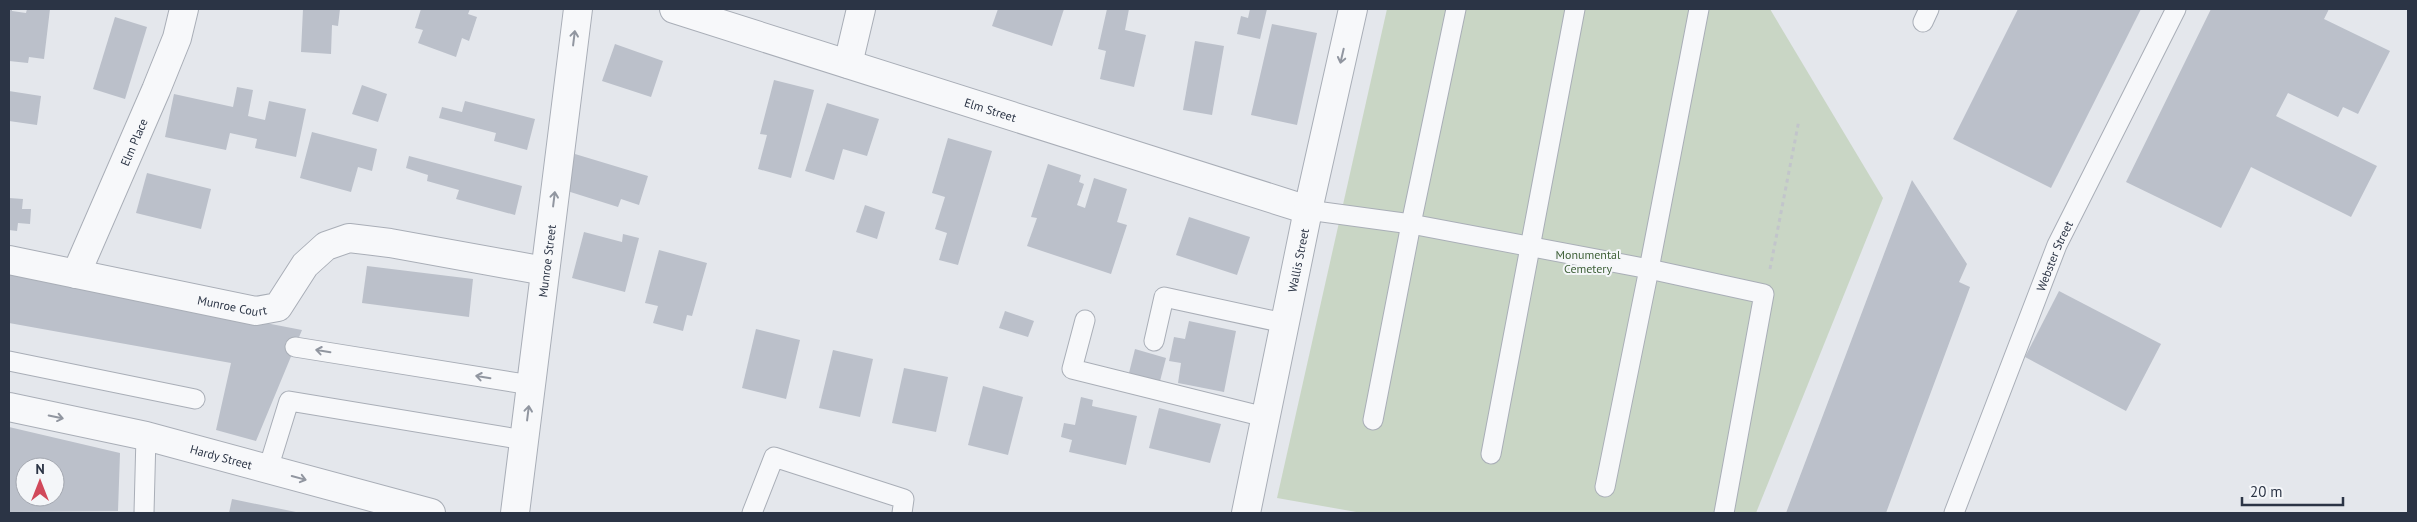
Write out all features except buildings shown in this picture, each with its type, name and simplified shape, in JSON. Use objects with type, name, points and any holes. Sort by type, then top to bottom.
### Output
[{"type":"street","name":"Elm Place","points":[[76,274],[156,90],[177,38],[184,9]]},
{"type":"street","name":"Munroe Street","points":[[515,513],[578,9]]},
{"type":"street","name":"Elm Street","points":[[674,9],[1308,210]]},
{"type":"street","points":[[848,64],[861,9]]},
{"type":"street","name":"Wallis Street","points":[[1246,513],[1284,323],[1353,9]]},
{"type":"street","name":"Munroe Court","points":[[9,260],[256,311],[278,307],[305,265],[326,246],[349,238],[390,243],[545,271]]},
{"type":"street","name":"Hardy Street","points":[[9,407],[146,436],[431,513]]},
{"type":"lane","points":[[1373,420],[1411,224],[1456,9]]},
{"type":"lane","points":[[1492,454],[1575,9]]},
{"type":"lane","points":[[1605,487],[1700,9]]},
{"type":"lane","name":"Webster Street","points":[[1954,513],[2057,245],[2176,9]]},
{"type":"lane","points":[[1308,210],[1411,224],[1649,269],[1764,294],[1724,513]]},
{"type":"lane","points":[[1154,341],[1164,297],[1284,323]]},
{"type":"lane","points":[[1085,320],[1072,368],[1265,417]]},
{"type":"lane","points":[[295,347],[531,385]]},
{"type":"lane","points":[[9,361],[195,399]]},
{"type":"lane","points":[[268,469],[289,401],[524,440]]},
{"type":"lane","points":[[144,513],[146,436]]},
{"type":"lane","points":[[752,513],[774,457],[904,499],[902,513]]},
{"type":"path","points":[[1764,294],[1780,224],[1799,120]]},
{"type":"green space","name":"Monumental Cemetery","points":[[1387,9],[1770,9],[1883,198],[1756,513],[1362,513],[1277,498]]}]
